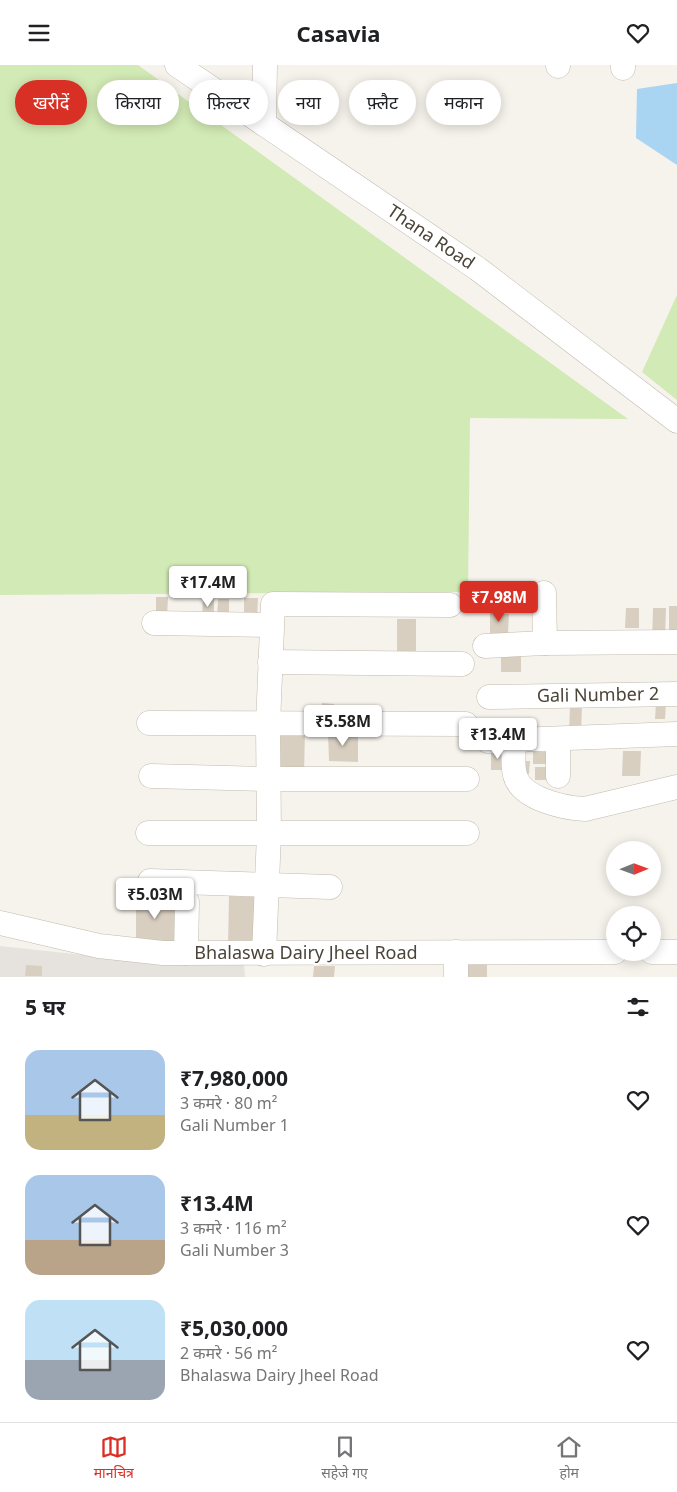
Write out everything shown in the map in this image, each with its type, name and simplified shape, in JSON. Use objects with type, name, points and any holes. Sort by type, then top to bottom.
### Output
[{"type":"street","name":"Thana Road","points":[[176,65],[198,80]]},
{"type":"street","points":[[265,65],[265,80]]},
{"type":"street","name":"Thana Road","points":[[265,125],[478,269],[677,421]]},
{"type":"street","points":[[544,593],[545,643]]},
{"type":"street","points":[[264,954],[269,834],[268,724],[272,604],[450,605]]},
{"type":"street","points":[[154,623],[271,625]]},
{"type":"street","points":[[485,646],[545,643],[677,642]]},
{"type":"street","points":[[270,662],[462,664]]},
{"type":"street","name":"Gali Number 2","points":[[489,697],[677,694]]},
{"type":"street","points":[[149,723],[466,724]]},
{"type":"street","points":[[488,741],[677,734]]},
{"type":"street","points":[[558,739],[558,776]]},
{"type":"street","points":[[514,740],[514,775],[521,788],[538,798],[571,808],[585,809],[677,787]]},
{"type":"street","points":[[151,775],[268,779],[467,779]]},
{"type":"street","points":[[148,833],[467,833]]},
{"type":"street","points":[[150,881],[330,887]]},
{"type":"street","points":[[186,953],[187,902]]},
{"type":"street","name":"Bhalaswa Dairy Jheel Road","points":[[0,923],[98,946],[163,953],[606,952]]},
{"type":"street","points":[[456,952],[456,977]]},
{"type":"street","points":[[661,952],[677,952]]},
{"type":"shaded area","points":[[0,946],[111,958],[244,964],[245,977],[0,977]]},
{"type":"green space","points":[[0,65],[138,65],[159,80],[97,80],[97,125],[179,125],[179,95],[189,102],[189,125],[221,125],[628,419],[470,418],[468,592],[0,595]]},
{"type":"green space","points":[[677,295],[677,400],[642,372]]},
{"type":"water","points":[[677,83],[677,165],[636,138],[637,89]]},
{"type":"building","points":[[156,597],[168,597],[167,619],[156,619]]},
{"type":"building","points":[[203,597],[214,597],[214,618],[202,618]]},
{"type":"building","points":[[244,598],[258,598],[257,619],[244,619]]},
{"type":"building","points":[[218,599],[229,599],[229,620],[217,620]]},
{"type":"building","points":[[669,606],[677,606],[677,638],[669,638]]},
{"type":"building","points":[[626,608],[639,608],[639,628],[625,628]]},
{"type":"building","points":[[653,608],[666,608],[665,641],[652,641]]},
{"type":"building","points":[[490,613],[509,614],[508,633],[490,633]]},
{"type":"building","points":[[397,619],[416,619],[416,651],[397,651]]},
{"type":"building","points":[[501,654],[521,655],[521,672],[501,672]]},
{"type":"building","points":[[656,702],[666,702],[665,719],[655,719]]},
{"type":"building","points":[[322,703],[334,704],[334,715],[322,715]]},
{"type":"building","points":[[570,704],[582,704],[581,736],[569,736]]},
{"type":"building","points":[[280,731],[305,732],[304,774],[280,773]]},
{"type":"building","points":[[328,733],[358,733],[358,762],[329,761]]},
{"type":"building","points":[[491,750],[505,750],[505,770],[491,770]]},
{"type":"building","points":[[533,751],[546,752],[546,764],[533,764]]},
{"type":"building","points":[[623,751],[641,751],[640,776],[622,776]]},
{"type":"building","points":[[512,761],[530,761],[529,774],[512,773]]},
{"type":"building","points":[[535,767],[548,767],[547,780],[535,780]]},
{"type":"building","points":[[136,894],[175,895],[175,945],[136,945]]},
{"type":"building","points":[[229,896],[255,897],[254,947],[228,947]]},
{"type":"building","points":[[462,964],[487,964],[487,977],[462,977]]},
{"type":"building","points":[[26,965],[42,966],[42,976],[25,976]]},
{"type":"building","points":[[314,966],[335,966],[334,977],[313,977]]}]
